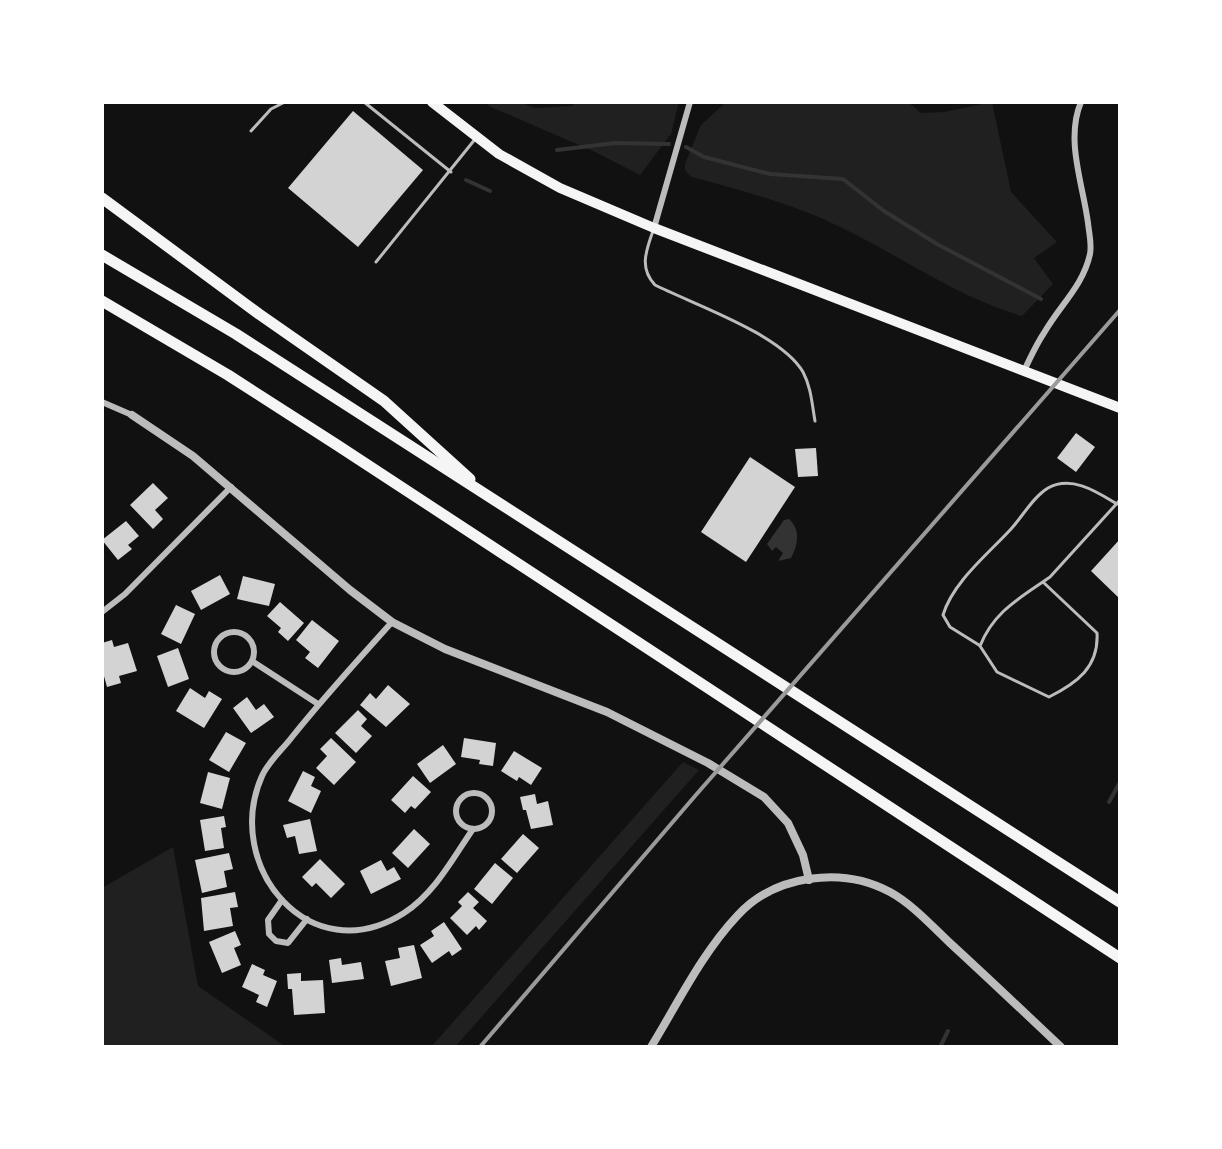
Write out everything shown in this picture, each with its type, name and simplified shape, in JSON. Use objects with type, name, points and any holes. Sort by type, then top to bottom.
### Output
[{"type":"highway","points":[[102,198],[259,314],[384,401],[498,503]]},
{"type":"highway","points":[[102,255],[247,341],[1120,902]]},
{"type":"highway","points":[[102,301],[228,375],[337,445],[1120,958]]},
{"type":"main road","points":[[432,102],[499,154],[560,188],[654,228],[1120,408]]},
{"type":"street","points":[[654,228],[690,102]]},
{"type":"street","points":[[1024,371],[1044,331],[1073,294],[1084,274],[1091,250],[1074,147],[1075,116],[1081,102]]},
{"type":"street","points":[[102,402],[132,415],[193,456],[392,622],[445,649],[607,712],[708,763],[764,797],[788,823],[803,855],[809,880]]},
{"type":"street","points":[[102,612],[125,594],[231,487]]},
{"type":"street","points":[[392,622],[318,704],[263,773],[252,808],[256,851],[266,877],[293,912],[334,931],[353,931],[384,924],[406,912],[434,887],[473,829],[485,825],[492,808],[486,797],[475,792],[459,799],[455,810],[458,821],[473,829]]},
{"type":"street","points":[[226,633],[244,634],[252,643],[252,661],[242,670],[228,671],[217,663],[216,643],[226,633]]},
{"type":"street","points":[[252,661],[318,704]]},
{"type":"street","points":[[651,1047],[714,945],[738,914],[780,886],[845,877],[862,880],[907,903],[1061,1047]]},
{"type":"street","points":[[282,900],[268,920],[269,934],[276,941],[288,943],[307,919]]},
{"type":"lane","points":[[251,131],[271,109],[285,102]]},
{"type":"lane","points":[[364,102],[451,172]]},
{"type":"lane","points":[[376,262],[476,138]]},
{"type":"lane","points":[[654,228],[646,254],[649,279],[655,285],[752,330],[781,349],[803,371],[815,421]]},
{"type":"lane","points":[[980,646],[989,624],[1043,582],[1118,502],[1088,487],[1064,484],[1048,488],[983,558],[946,605],[943,615],[950,627],[980,646],[997,672],[1049,697],[1075,684],[1098,651],[1097,633],[1043,582]]},
{"type":"shaded area","points":[[484,102],[520,102],[535,108],[571,106],[578,102],[679,102],[671,134],[640,175]]},
{"type":"shaded area","points":[[726,102],[908,102],[921,113],[944,112],[992,102],[1011,192],[1057,242],[1034,258],[1053,284],[1022,316],[951,287],[821,218],[766,198],[691,177],[685,170],[685,164],[701,125]]},
{"type":"shaded area","points":[[789,519],[797,533],[795,548],[791,558],[778,561],[783,553],[776,547],[772,551],[767,544],[784,520]]},
{"type":"shaded area","points":[[683,762],[699,770],[455,1047],[431,1047]]},
{"type":"shaded area","points":[[173,847],[198,986],[286,1047],[102,1047],[102,888]]},
{"type":"building","points":[[353,111],[423,170],[358,247],[288,188]]},
{"type":"building","points":[[1076,433],[1095,447],[1076,472],[1057,458]]},
{"type":"building","points":[[816,448],[818,476],[798,477],[795,449]]},
{"type":"building","points":[[750,457],[795,487],[746,562],[701,532]]},
{"type":"building","points":[[153,483],[168,498],[155,510],[163,519],[153,529],[130,505]]},
{"type":"building","points":[[126,521],[139,536],[128,545],[132,549],[118,560],[102,540]]},
{"type":"building","points":[[1120,539],[1120,599],[1091,571]]},
{"type":"building","points":[[220,575],[230,594],[201,610],[191,591]]},
{"type":"building","points":[[243,576],[275,584],[269,606],[237,599]]},
{"type":"building","points":[[280,602],[304,623],[288,641],[278,632],[281,628],[267,616]]},
{"type":"building","points":[[176,605],[195,614],[181,644],[161,634]]},
{"type":"building","points":[[312,620],[339,641],[318,668],[305,658],[310,652],[296,640]]},
{"type":"building","points":[[112,640],[114,647],[128,643],[137,671],[119,676],[121,683],[107,687],[102,669],[102,643]]},
{"type":"building","points":[[178,648],[189,679],[168,687],[157,656]]},
{"type":"building","points":[[388,685],[410,704],[386,727],[360,705],[370,693],[376,699]]},
{"type":"building","points":[[190,688],[205,698],[209,691],[222,699],[204,728],[176,711]]},
{"type":"building","points":[[247,697],[256,710],[264,704],[274,717],[251,733],[233,708]]},
{"type":"building","points":[[358,710],[367,719],[361,726],[372,736],[356,753],[335,733]]},
{"type":"building","points":[[226,732],[246,743],[229,772],[209,760]]},
{"type":"building","points":[[331,738],[356,762],[334,785],[316,768],[327,756],[320,749]]},
{"type":"building","points":[[464,738],[496,743],[493,766],[461,757]]},
{"type":"building","points":[[443,745],[456,764],[430,783],[417,764]]},
{"type":"building","points":[[514,751],[542,768],[531,785],[501,771]]},
{"type":"building","points":[[303,771],[315,777],[311,786],[321,791],[311,813],[288,801]]},
{"type":"building","points":[[208,772],[230,778],[222,809],[200,803]]},
{"type":"building","points":[[413,776],[431,792],[415,809],[411,806],[405,813],[391,800]]},
{"type":"building","points":[[535,794],[537,804],[548,801],[553,825],[531,829],[520,797]]},
{"type":"building","points":[[224,816],[226,827],[221,828],[224,848],[205,851],[200,820]]},
{"type":"building","points":[[310,819],[317,851],[299,854],[295,836],[287,838],[283,825]]},
{"type":"building","points":[[414,829],[430,844],[408,868],[392,853]]},
{"type":"building","points":[[523,834],[539,848],[517,873],[501,859]]},
{"type":"building","points":[[229,853],[233,869],[224,871],[227,887],[202,893],[195,860]]},
{"type":"building","points":[[320,859],[345,884],[331,898],[316,883],[312,887],[302,877]]},
{"type":"building","points":[[381,860],[387,871],[394,867],[401,879],[371,894],[360,871]]},
{"type":"building","points":[[495,863],[513,878],[492,904],[474,889]]},
{"type":"building","points":[[235,892],[238,907],[230,908],[233,926],[204,931],[201,898]]},
{"type":"building","points":[[468,892],[479,902],[473,908],[487,921],[479,930],[476,926],[467,935],[450,918],[462,906],[458,902]]},
{"type":"building","points":[[444,922],[462,949],[452,956],[449,951],[432,963],[420,945],[434,936],[431,931]]},
{"type":"building","points":[[235,931],[241,945],[234,948],[241,965],[222,973],[209,942]]},
{"type":"building","points":[[414,945],[422,978],[391,986],[385,961],[400,958],[398,948]]},
{"type":"building","points":[[341,958],[342,965],[361,962],[364,979],[332,983],[329,960]]},
{"type":"building","points":[[252,964],[265,970],[263,975],[277,981],[267,1007],[256,1002],[259,995],[242,987]]},
{"type":"building","points":[[301,973],[301,981],[323,980],[325,1013],[294,1015],[292,989],[288,989],[287,974]]},
{"type":"waterway","points":[[557,150],[615,143],[669,144]]},
{"type":"waterway","points":[[686,147],[704,157],[770,174],[843,179],[884,211],[937,244],[1041,299]]},
{"type":"waterway","points":[[466,180],[490,191]]},
{"type":"waterway","points":[[1109,802],[1120,782]]},
{"type":"waterway","points":[[940,1047],[948,1031]]},
{"type":"railway","points":[[480,1047],[1120,310]]}]
